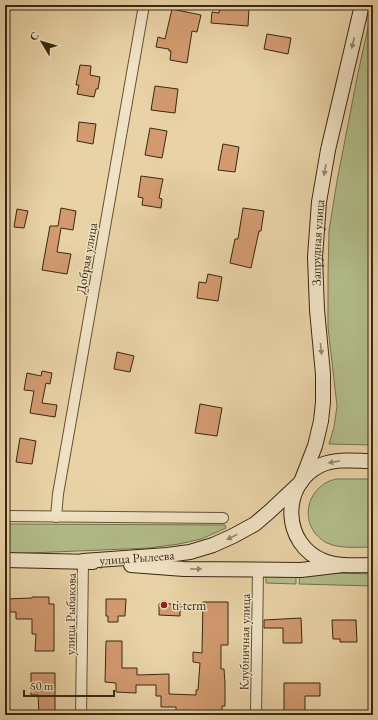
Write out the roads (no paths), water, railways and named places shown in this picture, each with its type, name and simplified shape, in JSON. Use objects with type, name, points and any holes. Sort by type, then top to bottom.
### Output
[{"type":"main road","name":"Запрудная улица","points":[[343,565],[333,564],[318,559],[306,550],[297,537],[291,522],[291,507],[295,492],[301,482],[317,440],[321,421],[323,374],[315,269],[319,202],[330,144],[362,5]]},
{"type":"main road","name":"улица Рылеева","points":[[83,561],[190,552],[220,542],[250,527],[269,512],[315,469],[329,462],[373,461]]},
{"type":"main road","name":"улица Рылеева","points":[[5,560],[83,561],[184,569],[300,570],[343,565]]},
{"type":"main road","points":[[343,565],[373,565]]},
{"type":"street","name":"Добрая улица","points":[[56,516],[58,494],[144,5]]},
{"type":"street","points":[[5,516],[223,518]]},
{"type":"street","name":"улица Рыбакова","points":[[81,715],[83,561]]},
{"type":"street","name":"Клубничная улица","points":[[256,715],[258,570]]},
{"type":"place","name":"ti-term","points":[[164,605]]}]
